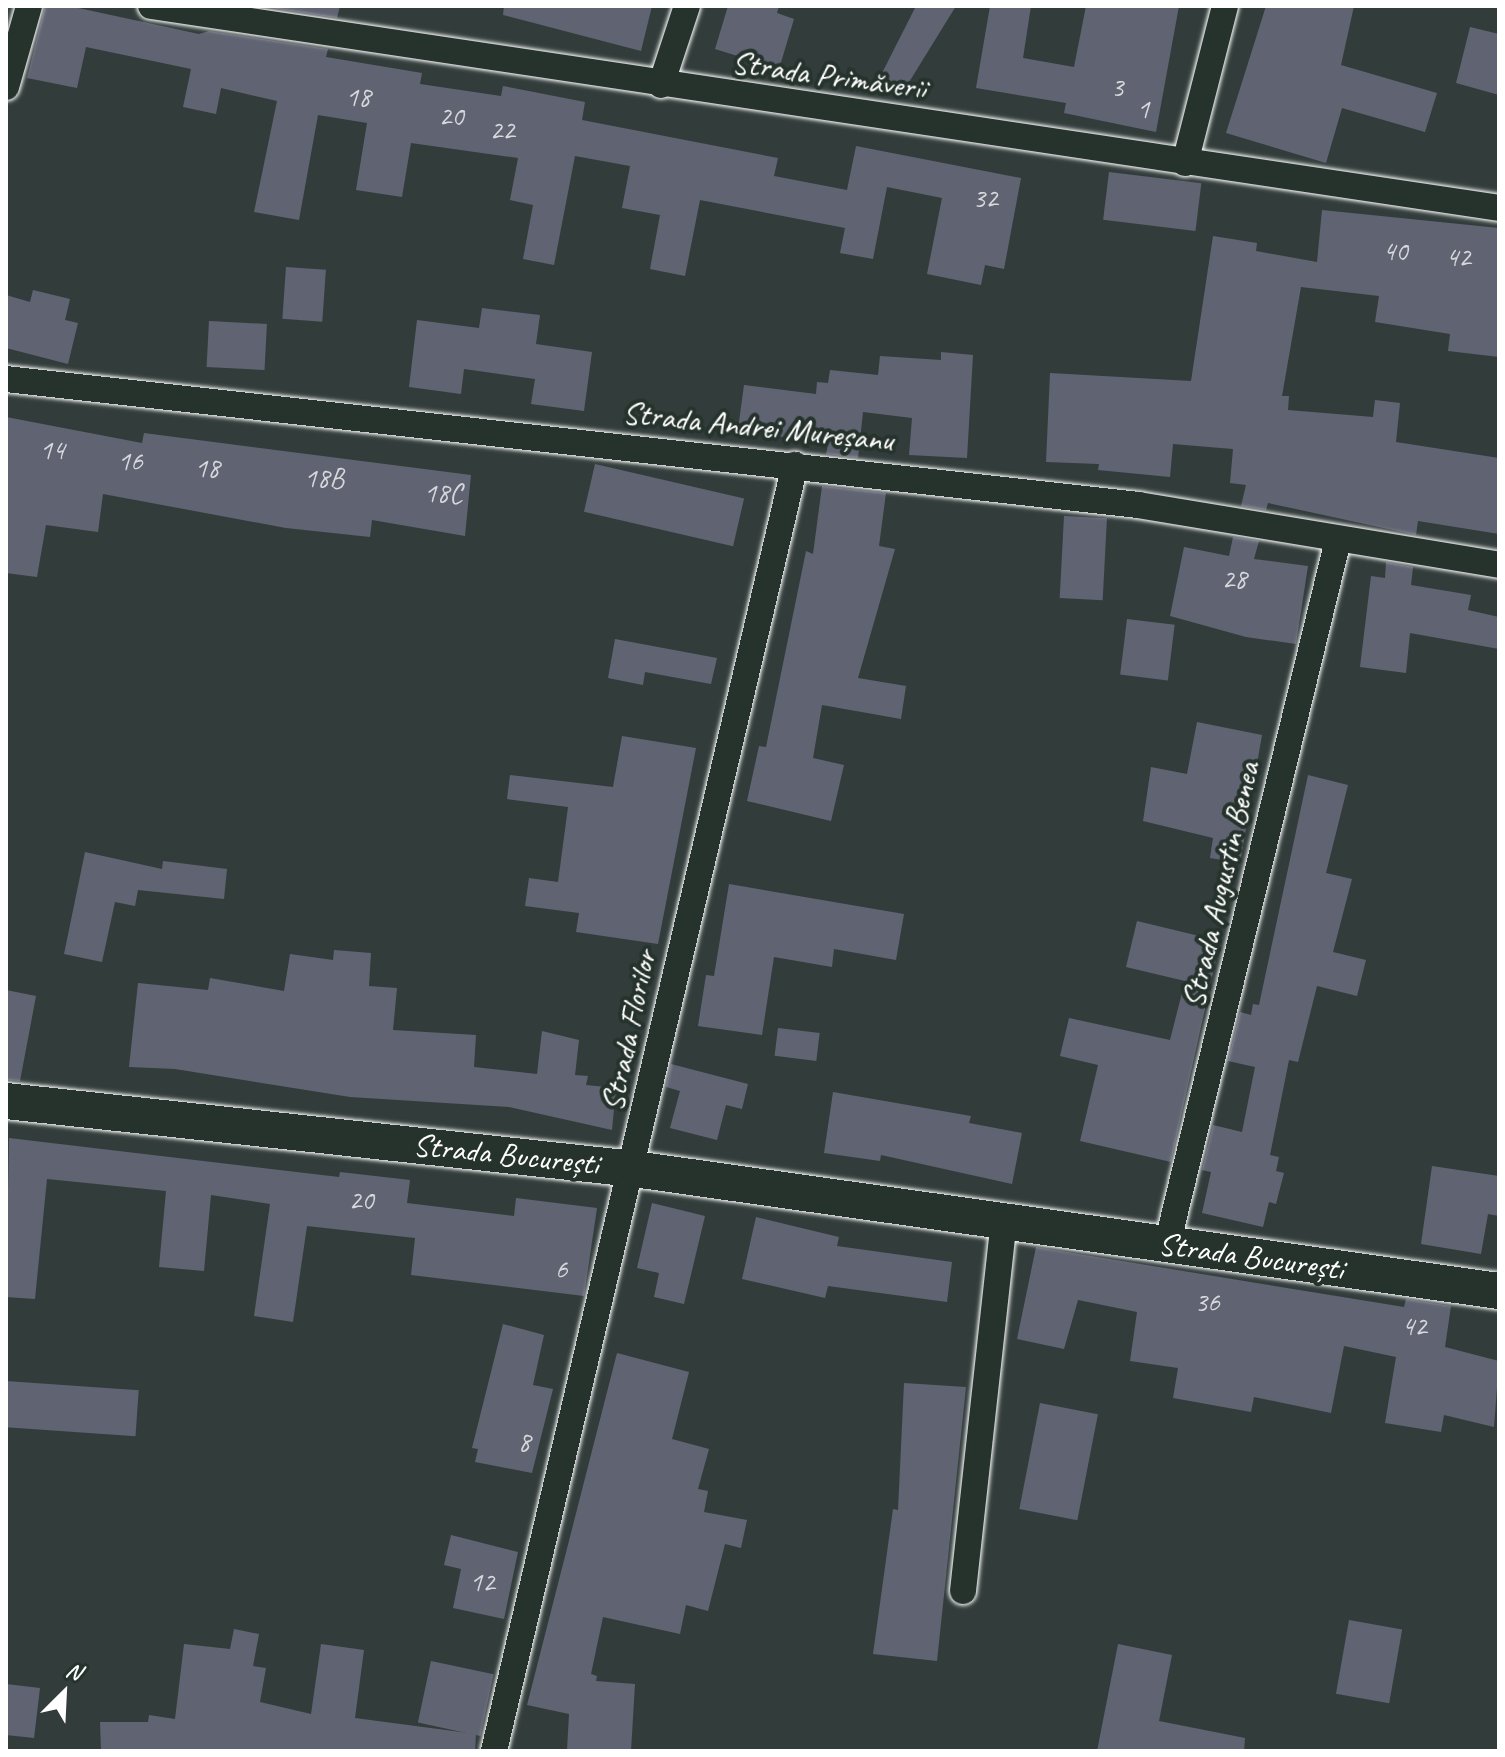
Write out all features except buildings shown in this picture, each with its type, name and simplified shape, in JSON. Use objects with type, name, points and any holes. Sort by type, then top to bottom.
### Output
[{"type":"main road","name":"Strada București","points":[[6,1101],[634,1169],[1499,1291]]},
{"type":"street","points":[[6,87],[29,6]]},
{"type":"street","name":"Strada Primăverii","points":[[151,6],[661,85],[1499,208]]},
{"type":"street","points":[[661,85],[687,6]]},
{"type":"street","points":[[1185,163],[1225,6]]},
{"type":"street","name":"Strada Andrei Mureșanu","points":[[6,379],[1138,505],[1499,565]]},
{"type":"street","name":"Strada Florilor","points":[[494,1751],[634,1169],[795,465]]},
{"type":"street","name":"Strada Augustin Benea","points":[[1167,1245],[1338,540]]},
{"type":"street","points":[[963,1591],[1004,1222]]}]
